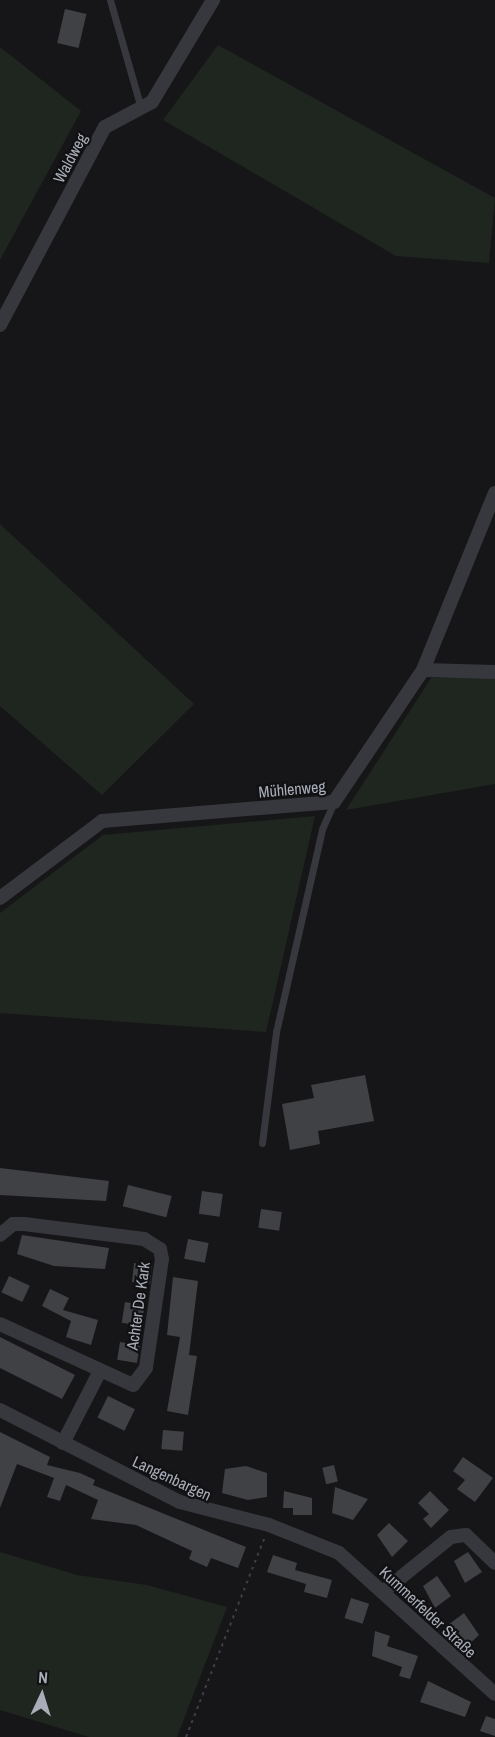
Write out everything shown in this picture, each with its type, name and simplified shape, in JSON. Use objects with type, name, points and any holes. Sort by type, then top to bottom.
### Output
[{"type":"street","name":"Waldweg","points":[[0,325],[105,127],[152,102],[213,0]]},
{"type":"street","name":"Mühlenweg","points":[[0,898],[102,821],[334,802],[423,670],[495,493]]},
{"type":"street","points":[[423,670],[495,672]]},
{"type":"street","name":"Achter De Kark","points":[[0,1235],[13,1224],[24,1224],[144,1239],[160,1249],[142,1379],[121,1384],[0,1324]]},
{"type":"street","points":[[63,1443],[99,1373]]},
{"type":"street","name":"Langenbargen","points":[[0,1410],[180,1502],[269,1525],[339,1553]]},
{"type":"street","points":[[384,1591],[451,1537],[466,1536],[495,1563]]},
{"type":"street","name":"Kummerfelder Straße","points":[[339,1553],[384,1591],[495,1694]]},
{"type":"lane","points":[[110,0],[141,108]]},
{"type":"lane","points":[[262,1143],[276,1032],[322,829],[334,802]]},
{"type":"path","points":[[186,1737],[269,1525]]},
{"type":"shaded area","points":[[218,45],[495,198],[489,263],[396,256],[163,120]]},
{"type":"shaded area","points":[[0,47],[81,111],[0,260]]},
{"type":"shaded area","points":[[0,524],[194,704],[102,795],[0,706]]},
{"type":"shaded area","points":[[431,678],[495,678],[495,784],[346,810]]},
{"type":"shaded area","points":[[315,816],[266,1032],[0,1013],[0,913],[103,835]]},
{"type":"shaded area","points":[[0,1552],[77,1575],[147,1585],[227,1607],[177,1737],[89,1737],[0,1710]]},
{"type":"building","points":[[65,9],[86,14],[79,48],[57,43]]},
{"type":"building","points":[[365,1075],[374,1121],[318,1131],[320,1144],[290,1150],[282,1104],[314,1098],[311,1085]]},
{"type":"building","points":[[0,1168],[109,1181],[106,1201],[0,1195]]},
{"type":"building","points":[[128,1185],[172,1196],[166,1217],[123,1206]]},
{"type":"building","points":[[202,1191],[223,1194],[220,1217],[199,1214]]},
{"type":"building","points":[[261,1209],[282,1212],[279,1231],[258,1228]]},
{"type":"building","points":[[22,1235],[109,1248],[105,1269],[54,1266],[17,1254]]},
{"type":"building","points":[[188,1239],[209,1243],[205,1263],[184,1259]]},
{"type":"building","points":[[134,1263],[152,1265],[150,1284],[132,1282]]},
{"type":"building","points":[[9,1276],[30,1286],[22,1302],[1,1292]]},
{"type":"building","points":[[173,1277],[198,1281],[189,1355],[197,1356],[188,1415],[167,1411],[180,1337],[167,1335]]},
{"type":"building","points":[[50,1289],[69,1298],[63,1310],[98,1320],[91,1345],[66,1337],[71,1321],[42,1306]]},
{"type":"building","points":[[125,1302],[145,1305],[141,1326],[122,1323]]},
{"type":"building","points":[[0,1337],[75,1375],[62,1399],[0,1368]]},
{"type":"building","points":[[120,1342],[140,1345],[137,1363],[117,1360]]},
{"type":"building","points":[[108,1396],[135,1409],[124,1431],[97,1418]]},
{"type":"building","points":[[163,1430],[184,1432],[182,1451],[161,1449]]},
{"type":"building","points":[[0,1432],[50,1457],[47,1465],[80,1473],[95,1480],[93,1485],[246,1547],[238,1568],[211,1558],[207,1567],[189,1559],[192,1551],[136,1525],[91,1519],[98,1500],[66,1485],[60,1501],[47,1497],[54,1478],[17,1464],[0,1508]]},
{"type":"building","points":[[463,1457],[493,1478],[475,1502],[457,1489],[465,1480],[453,1471]]},
{"type":"building","points":[[334,1465],[338,1482],[326,1484],[322,1468]]},
{"type":"building","points":[[246,1466],[267,1473],[267,1497],[248,1500],[222,1493],[225,1469]]},
{"type":"building","points":[[335,1487],[368,1499],[353,1520],[332,1513]]},
{"type":"building","points":[[284,1491],[312,1498],[312,1515],[293,1515],[293,1508],[283,1508]]},
{"type":"building","points":[[430,1491],[449,1510],[431,1528],[423,1519],[429,1514],[418,1503]]},
{"type":"building","points":[[389,1523],[408,1541],[392,1557],[377,1535]]},
{"type":"building","points":[[468,1552],[482,1572],[465,1583],[454,1561]]},
{"type":"building","points":[[273,1555],[297,1563],[295,1570],[332,1580],[327,1598],[304,1592],[306,1584],[267,1572]]},
{"type":"building","points":[[437,1576],[451,1596],[435,1608],[423,1586]]},
{"type":"building","points":[[351,1598],[369,1604],[363,1624],[345,1618]]},
{"type":"building","points":[[464,1613],[479,1635],[467,1646],[448,1625]]},
{"type":"building","points":[[375,1631],[390,1636],[387,1646],[418,1656],[410,1679],[399,1676],[402,1667],[372,1656]]},
{"type":"building","points":[[428,1681],[471,1702],[465,1717],[420,1702]]},
{"type":"building","points":[[486,1716],[495,1719],[495,1736],[480,1731]]}]
